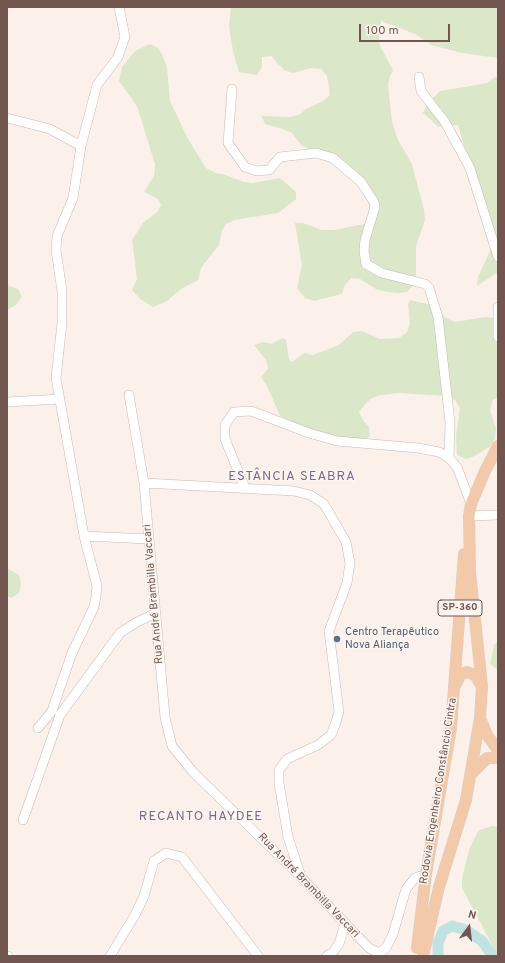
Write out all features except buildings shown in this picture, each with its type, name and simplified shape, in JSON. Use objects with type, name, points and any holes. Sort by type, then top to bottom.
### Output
[{"type":"main road","name":"Rodovia Engenheiro Constâncio Cintra","points":[[416,956],[426,874],[451,728],[462,571],[469,516],[471,504],[485,471],[498,446]]},
{"type":"main road","name":"Rodovia Engenheiro Constâncio Cintra","points":[[423,956],[438,887],[466,800],[480,718],[482,686],[470,572],[468,530]]},
{"type":"main road","points":[[454,686],[460,675],[467,672],[475,675],[482,686]]},
{"type":"main road","points":[[480,718],[487,735],[498,750]]},
{"type":"main road","points":[[471,775],[487,758],[498,758]]},
{"type":"street","points":[[38,728],[52,711],[72,653],[94,607],[96,596],[96,586],[84,536],[56,378],[62,322],[62,291],[56,250],[57,236],[73,198],[82,146],[97,85],[118,57],[125,37],[119,7]]},
{"type":"street","points":[[419,76],[421,91],[445,122],[470,168],[498,257]]},
{"type":"street","points":[[232,89],[228,142],[245,167],[257,171],[270,170],[280,158],[316,153],[333,158],[361,182],[374,202],[375,207],[365,240],[364,251],[366,264],[382,273],[425,284],[429,288],[438,317],[448,400],[451,429],[449,458]]},
{"type":"street","points":[[7,118],[50,130],[82,146]]},
{"type":"street","points":[[498,307],[498,338]]},
{"type":"street","name":"Rua André Brambilla Vaccari","points":[[129,395],[144,483],[165,717],[172,746],[193,772],[300,876],[369,948],[379,953],[386,948],[393,934],[406,889],[415,878],[426,874]]},
{"type":"street","points":[[7,402],[60,399]]},
{"type":"street","points":[[245,488],[226,438],[225,425],[234,412],[251,411],[309,433],[337,441],[418,448],[439,452],[449,458],[457,467],[471,504]]},
{"type":"street","points":[[144,483],[294,491],[310,495],[324,504],[346,542],[350,562],[347,583],[328,631],[339,712],[330,735],[318,745],[287,759],[279,770],[279,784],[288,837],[300,876]]},
{"type":"street","points":[[469,516],[498,516]]},
{"type":"street","points":[[84,536],[149,539]]},
{"type":"street","points":[[23,820],[60,714],[120,633],[137,622],[156,613]]},
{"type":"street","points":[[110,956],[135,915],[144,896],[154,861],[166,853],[182,857],[258,956]]},
{"type":"street","points":[[326,956],[333,952],[339,944],[345,923]]},
{"type":"street","points":[[426,940],[427,956]]},
{"type":"green space","points":[[231,7],[498,7],[498,58],[462,53],[431,45],[415,34],[381,21],[379,36],[380,46],[393,70],[388,85],[392,122],[398,140],[412,164],[424,210],[425,220],[416,246],[416,275],[414,284],[407,292],[398,293],[376,289],[360,279],[351,278],[345,285],[342,294],[314,301],[305,298],[297,288],[302,265],[295,223],[303,223],[322,230],[334,230],[365,224],[369,220],[371,212],[366,195],[350,177],[322,155],[301,145],[292,133],[265,124],[261,116],[289,117],[299,115],[306,109],[323,101],[330,95],[327,76],[321,69],[311,68],[293,73],[284,70],[271,56],[262,57],[262,67],[257,75],[239,72],[233,51],[229,27]]},
{"type":"green space","points":[[150,44],[158,48],[162,54],[167,68],[170,101],[188,139],[206,168],[218,174],[223,174],[244,182],[253,183],[280,178],[296,192],[296,199],[278,213],[235,220],[226,224],[222,230],[219,245],[201,268],[198,280],[181,289],[167,301],[153,307],[140,299],[132,290],[137,279],[132,240],[143,223],[158,211],[161,205],[158,199],[144,192],[154,176],[155,164],[137,106],[119,81],[122,67],[135,51]]},
{"type":"green space","points":[[495,77],[498,77],[498,272],[477,286],[478,277],[490,251],[491,241],[458,125],[439,127],[423,113],[427,104],[440,91],[487,83]]},
{"type":"green space","points":[[7,285],[18,289],[22,297],[16,305],[7,310]]},
{"type":"green space","points":[[410,300],[432,305],[446,318],[455,322],[485,317],[495,318],[498,316],[498,398],[493,399],[490,410],[496,428],[495,438],[491,446],[475,456],[466,459],[457,455],[456,436],[460,408],[455,400],[447,396],[399,393],[381,395],[372,398],[359,412],[369,427],[370,436],[362,441],[343,443],[280,416],[267,386],[261,377],[268,369],[266,360],[254,345],[263,342],[272,344],[282,338],[286,340],[289,359],[292,362],[304,353],[313,355],[339,345],[353,332],[362,331],[380,339],[399,338],[407,332],[410,323],[408,304]]},
{"type":"green space","points":[[7,568],[19,575],[21,584],[19,593],[11,598],[7,596]]},
{"type":"green space","points":[[498,641],[498,670],[490,664],[494,645]]},
{"type":"green space","points":[[492,826],[498,827],[498,956],[462,888],[462,878],[469,850],[477,833],[480,830]]},
{"type":"waterway","points":[[438,956],[438,943],[443,931],[452,926],[466,930],[482,941],[493,956]]},
{"type":"place","name":"Centro Terapêutico Nova Aliança","points":[[337,639]]},
{"type":"district","name":"ESTÂNCIA SEABRA","points":[[292,477]]},
{"type":"district","name":"RECANTO HAYDEE","points":[[201,817]]}]
